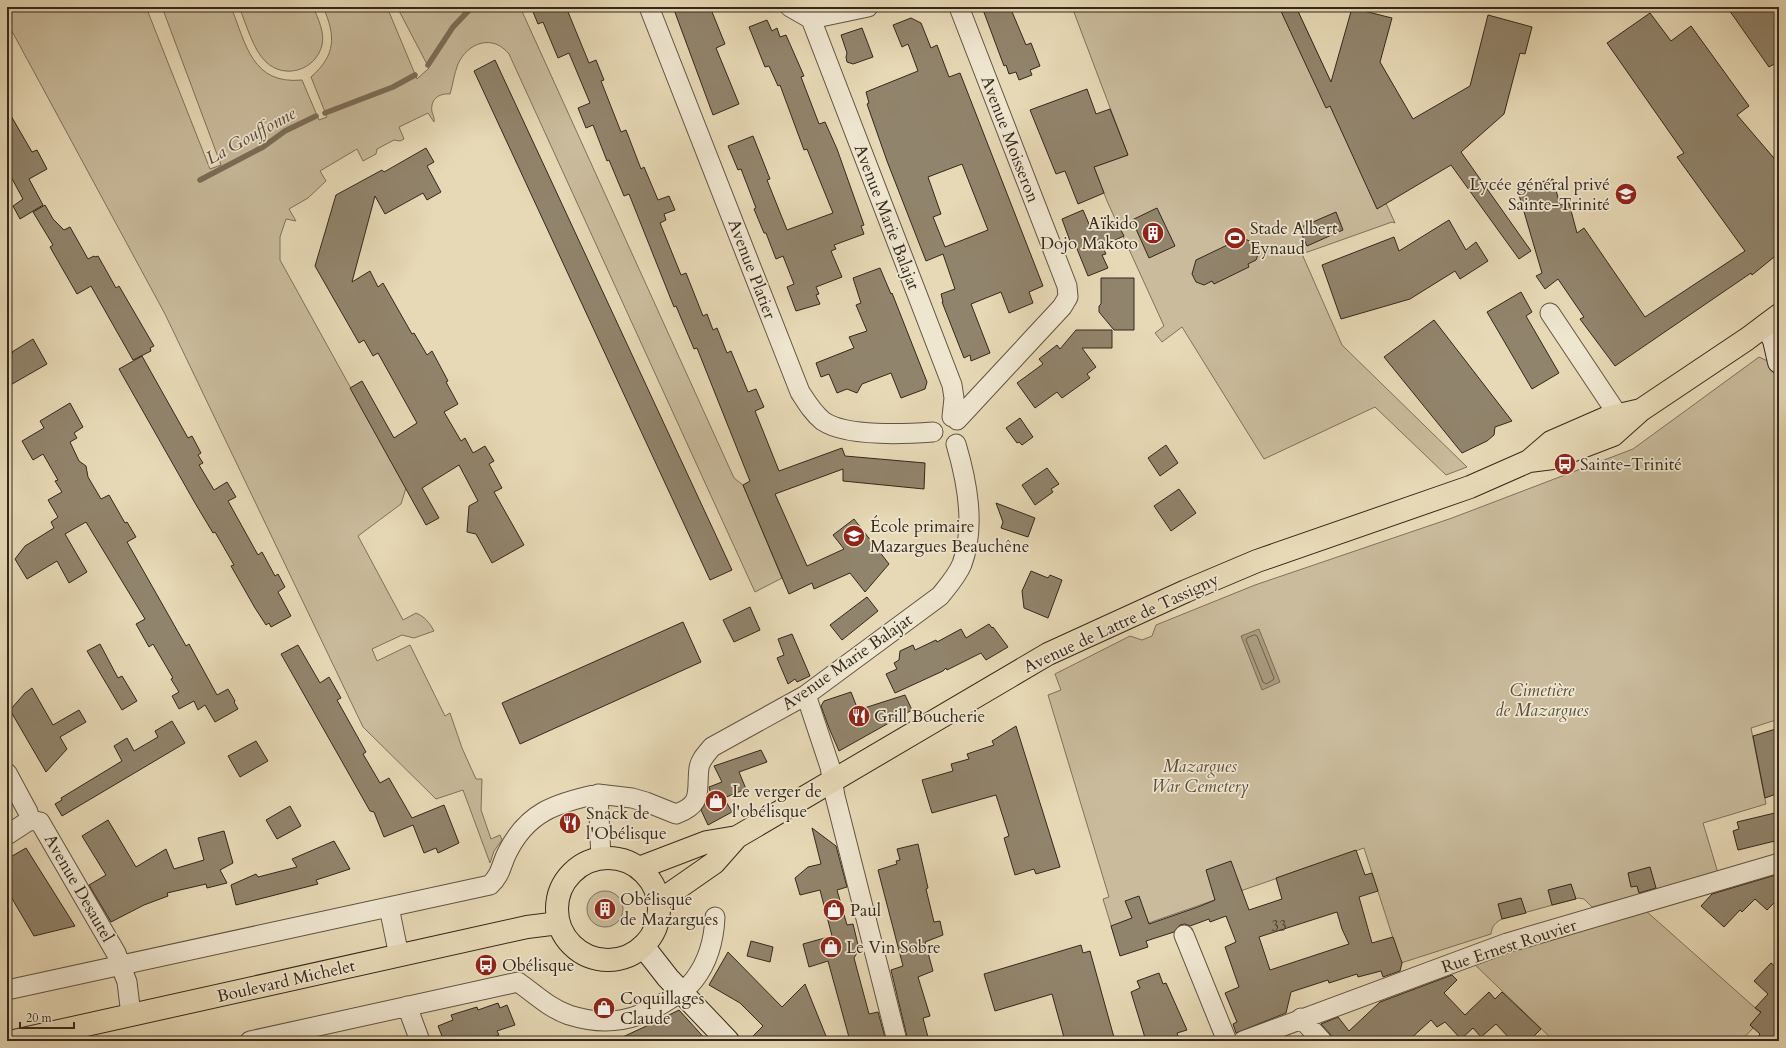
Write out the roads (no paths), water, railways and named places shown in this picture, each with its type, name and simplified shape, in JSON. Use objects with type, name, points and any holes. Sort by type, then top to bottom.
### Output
[{"type":"main road","name":"Avenue de Lattre de Tassigny","points":[[658,902],[714,863],[737,837],[1048,654],[1186,591],[1257,561],[1470,487],[1529,461],[1553,458],[1613,435],[1641,410],[1773,320]]},
{"type":"main road","name":"Avenue de Lattre de Tassigny","points":[[1529,461],[1550,442],[1606,418],[1641,410]]},
{"type":"main road","name":"Avenue de Lattre de Tassigny","points":[[639,868],[707,842],[737,837]]},
{"type":"main road","points":[[601,858],[614,858],[639,868],[648,878],[655,890],[658,902],[658,917],[655,928],[643,946],[632,954],[607,960],[594,958],[582,953],[572,945],[564,935],[559,923],[557,905],[561,888],[571,874],[585,864],[601,858]]},
{"type":"main road","name":"Boulevard Michelet","points":[[14,1041],[527,928],[559,923]]},
{"type":"street","name":"Avenue Platier","points":[[650,7],[800,392],[812,412],[825,422],[841,429],[876,432],[933,432]]},
{"type":"street","points":[[790,7],[811,19],[868,7]]},
{"type":"street","name":"Avenue Moisseron","points":[[955,418],[1062,307],[1068,297],[1067,286],[959,7]]},
{"type":"street","name":"Avenue Marie Balajat","points":[[811,19],[952,385],[955,418]]},
{"type":"street","points":[[1550,313],[1618,415]]},
{"type":"street","points":[[1773,320],[1774,340],[1779,362]]},
{"type":"street","points":[[941,418],[955,418],[963,429],[960,440],[956,444],[950,446],[939,443],[933,432],[937,422],[941,418]]},
{"type":"street","name":"Avenue Marie Balajat","points":[[389,907],[490,885],[497,878],[507,853],[522,829],[539,813],[571,800],[598,794],[632,798],[676,814],[685,811],[694,803],[699,789],[699,767],[705,755],[712,747],[806,695],[940,596],[953,581],[962,564],[966,547],[969,515],[962,462],[956,444]]},
{"type":"street","points":[[806,695],[830,767],[832,781],[897,1041]]},
{"type":"street","name":"Avenue Desautel","points":[[7,772],[30,820],[40,822],[116,953],[127,982],[131,1015]]},
{"type":"street","points":[[598,794],[601,858]]},
{"type":"street","points":[[7,835],[30,820]]},
{"type":"street","name":"Rue Ernest Rouvier","points":[[1242,1041],[1301,1018],[1507,944],[1779,863]]},
{"type":"street","points":[[7,990],[389,907],[400,956]]},
{"type":"street","points":[[250,1041],[518,982],[543,1002],[567,1014],[602,1022],[641,1016],[682,992],[694,980],[707,958],[714,937],[715,917]]},
{"type":"street","points":[[1184,935],[1227,1041]]},
{"type":"street","points":[[643,946],[682,992],[728,1041]]},
{"type":"street","points":[[407,1006],[420,1041]]},
{"type":"street","points":[[1301,1018],[1322,1041]]},
{"type":"water","points":[[1259,629],[1280,682],[1262,690],[1241,636]]},
{"type":"waterway","name":"La Gouffonne","points":[[428,65],[453,27],[472,7]]},
{"type":"waterway","name":"La Gouffonne","points":[[325,113],[393,87],[415,75]]},
{"type":"waterway","name":"La Gouffonne","points":[[200,180],[263,147],[285,131],[316,116]]},
{"type":"place","name":"Lycée général privé Sainte-Trinité","points":[[1626,194]]},
{"type":"place","name":"Aïkido Dojo Makoto","points":[[1153,233]]},
{"type":"place","name":"Stade Albert Eynaud","points":[[1235,238]]},
{"type":"place","name":"Sainte-Trinité","points":[[1565,464]]},
{"type":"place","name":"École primaire Mazargues Beauchêne","points":[[854,536]]},
{"type":"place","name":"Grill Boucherie","points":[[859,716]]},
{"type":"place","name":"Le verger de l'obélisque","points":[[716,801]]},
{"type":"place","name":"Snack de l'Obélisque","points":[[570,823]]},
{"type":"place","name":"Obélisque de Mazargues","points":[[605,909]]},
{"type":"place","name":"Paul","points":[[834,910]]},
{"type":"place","name":"Le Vin Sobre","points":[[831,947]]},
{"type":"place","name":"Obélisque","points":[[486,965]]},
{"type":"place","name":"Coquillages Claude","points":[[604,1008]]},
{"type":"park label","name":"Cimetière de Mazargues","points":[[1542,700]]},
{"type":"park label","name":"Mazargues War Cemetery","points":[[1200,776]]}]
